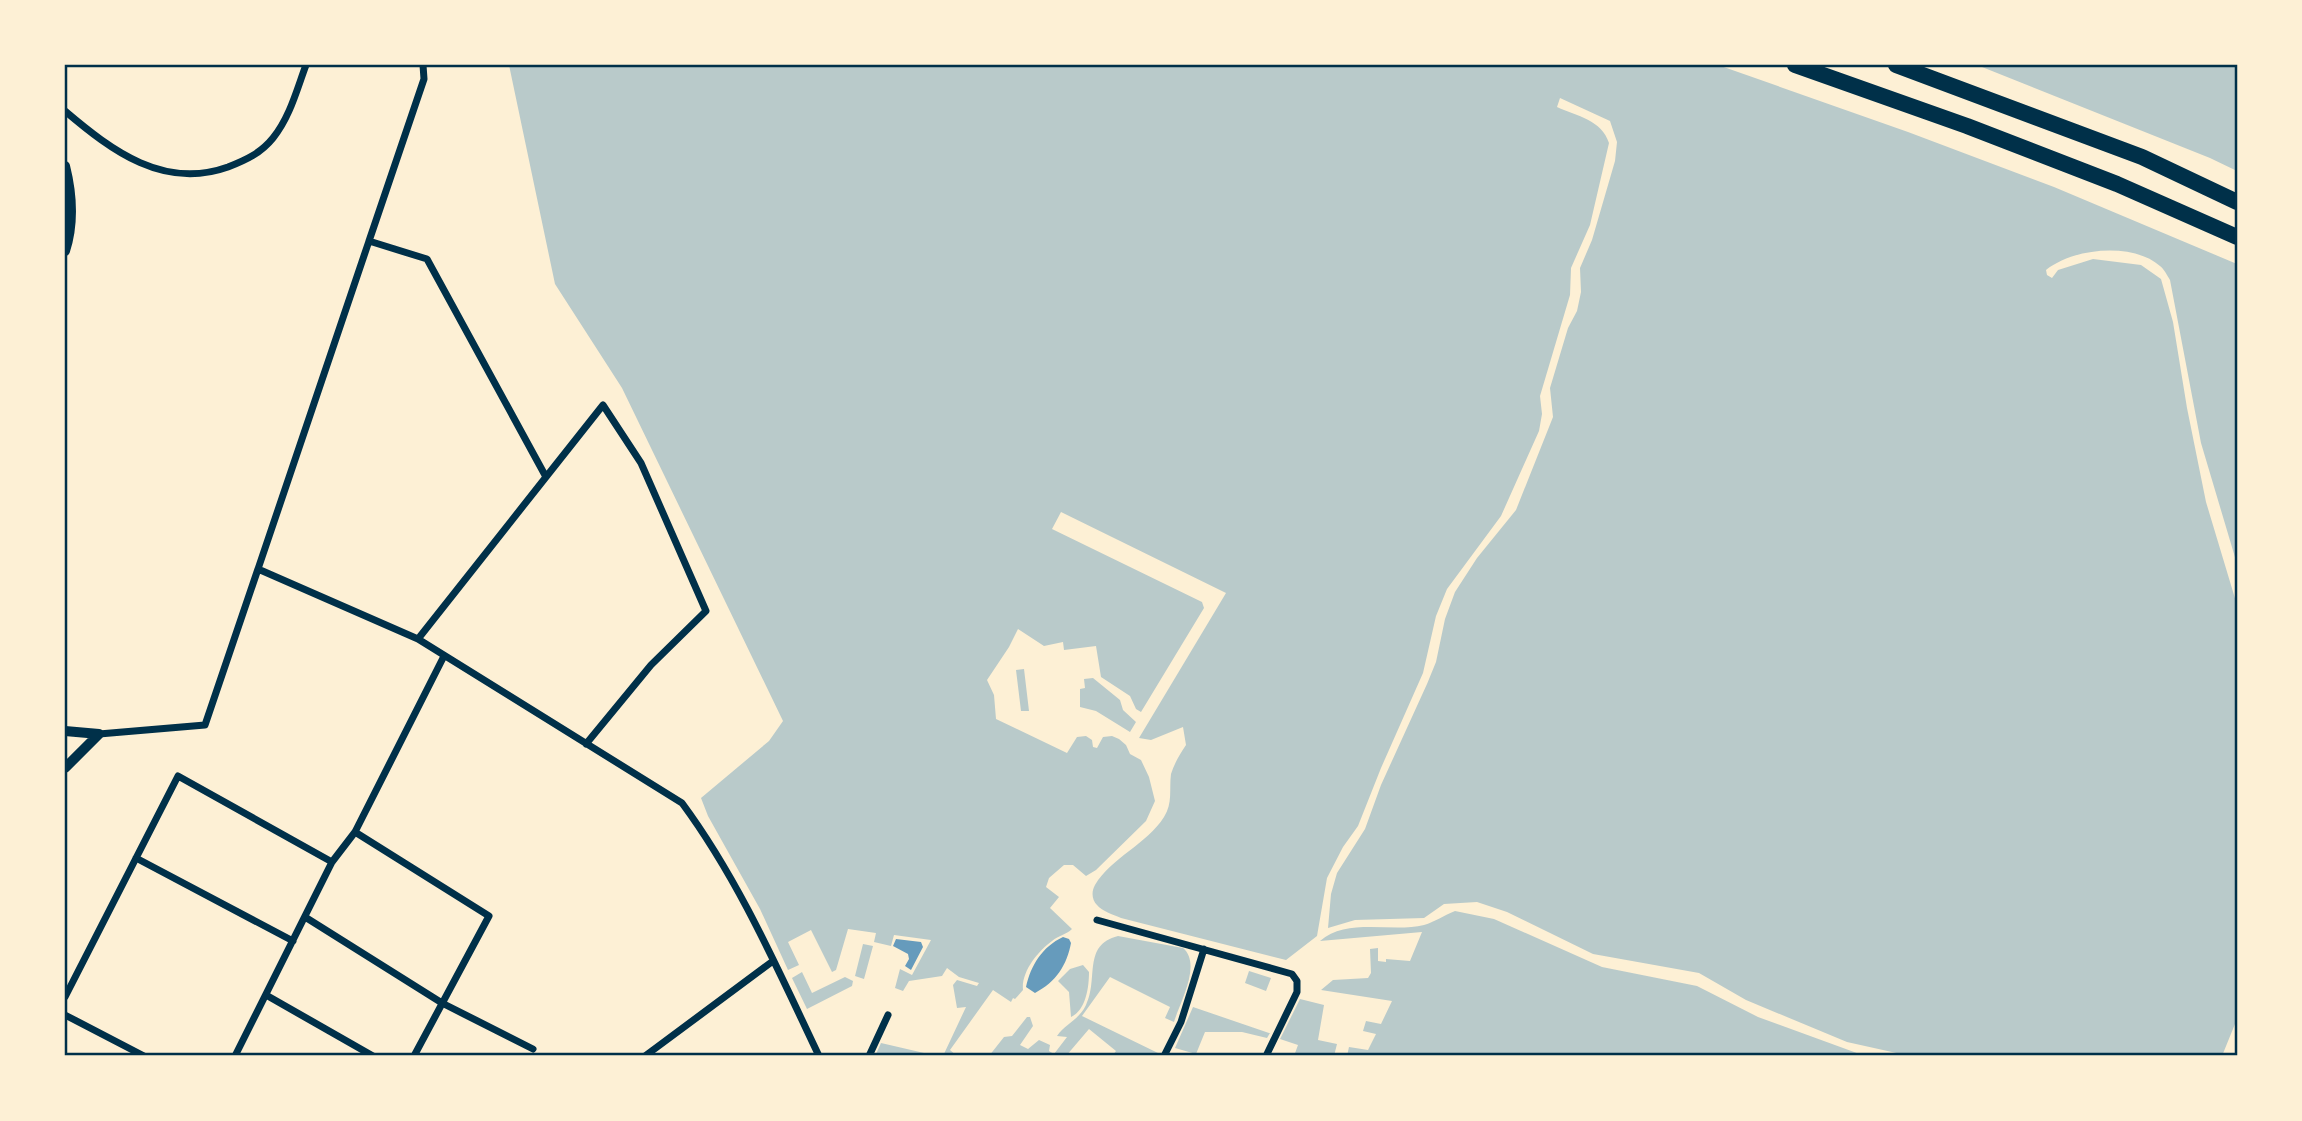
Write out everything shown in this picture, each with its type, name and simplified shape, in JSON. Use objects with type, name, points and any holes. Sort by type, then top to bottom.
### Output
[{"type":"highway","points":[[1795,65],[1967,126],[2117,184],[2237,237]]},
{"type":"highway","points":[[1896,65],[2142,157],[2237,202]]},
{"type":"street","points":[[65,111],[96,137],[146,166],[180,175],[198,174],[222,169],[258,154],[274,138],[306,65]]},
{"type":"street","points":[[65,731],[99,734],[205,725],[424,79],[423,65]]},
{"type":"street","points":[[65,166],[70,188],[71,232],[65,251]]},
{"type":"street","points":[[369,241],[427,259],[546,477]]},
{"type":"street","points":[[418,639],[603,405],[641,463],[706,611],[652,665],[586,744]]},
{"type":"street","points":[[258,569],[418,639],[682,803],[706,836],[773,961],[819,1056]]},
{"type":"street","points":[[235,1056],[332,862],[355,832],[444,656]]},
{"type":"street","points":[[65,768],[99,734]]},
{"type":"street","points":[[65,997],[178,776],[332,862]]},
{"type":"street","points":[[355,832],[489,916],[414,1056]]},
{"type":"street","points":[[136,858],[293,941]]},
{"type":"street","points":[[305,917],[442,1003],[533,1049]]},
{"type":"street","points":[[1097,920],[1292,974],[1297,981],[1297,992],[1266,1056]]},
{"type":"street","points":[[1164,1056],[1181,1022],[1204,949]]},
{"type":"street","points":[[645,1056],[773,961]]},
{"type":"street","points":[[266,995],[373,1056]]},
{"type":"street","points":[[65,1015],[144,1056]]},
{"type":"street","points":[[869,1056],[888,1015]]},
{"type":"shaded area","points":[[509,65],[1718,65],[2054,187],[2237,264],[2237,564],[2201,443],[2170,280],[2165,272],[2148,258],[2119,251],[2071,257],[2046,270],[2047,275],[2052,278],[2058,270],[2093,259],[2141,265],[2161,279],[2173,322],[2206,502],[2237,605],[2237,1019],[2222,1056],[1910,1056],[1847,1042],[1746,1000],[1699,973],[1593,954],[1507,912],[1477,902],[1444,904],[1424,918],[1355,920],[1328,928],[1331,894],[1337,873],[1365,829],[1381,785],[1427,684],[1436,662],[1445,619],[1455,592],[1477,558],[1516,510],[1553,417],[1550,388],[1568,328],[1577,311],[1581,292],[1580,268],[1592,240],[1615,161],[1617,142],[1610,121],[1560,98],[1557,107],[1595,124],[1606,135],[1609,143],[1590,225],[1571,268],[1570,295],[1540,396],[1542,414],[1539,431],[1501,516],[1447,589],[1436,616],[1423,673],[1358,826],[1343,847],[1327,878],[1317,936],[1286,960],[1121,918],[1095,903],[1093,890],[1102,875],[1157,827],[1167,812],[1171,774],[1186,745],[1183,727],[1151,740],[1139,738],[1226,593],[1061,512],[1052,529],[1202,602],[1204,608],[1141,712],[1136,709],[1130,696],[1101,677],[1096,646],[1064,650],[1063,642],[1044,646],[1018,629],[987,680],[994,695],[996,719],[1067,753],[1077,737],[1086,736],[1092,740],[1093,747],[1097,748],[1103,737],[1112,736],[1119,739],[1130,754],[1141,760],[1149,777],[1155,801],[1146,821],[1096,870],[1086,876],[1073,865],[1064,865],[1049,878],[1046,887],[1059,897],[1050,908],[1072,929],[1047,945],[1036,956],[1025,976],[1023,990],[1015,999],[1011,1002],[993,990],[950,1050],[957,1056],[943,1056],[966,1007],[957,1008],[953,985],[957,980],[977,986],[979,983],[959,977],[947,968],[942,976],[909,981],[903,991],[895,988],[900,969],[912,975],[931,940],[894,935],[891,946],[874,942],[876,933],[848,929],[836,970],[832,972],[811,930],[788,942],[799,965],[788,970],[760,909],[708,816],[701,798],[769,741],[783,721],[622,388],[555,284]]},
{"type":"shaded area","points":[[1977,65],[2237,65],[2237,171],[2210,158]]},
{"type":"shaded area","points":[[1024,669],[1029,711],[1021,711],[1016,670]]},
{"type":"shaded area","points":[[1093,678],[1120,700],[1123,710],[1136,722],[1130,732],[1096,711],[1080,707],[1080,689],[1085,688],[1084,679]]},
{"type":"shaded area","points":[[1455,911],[1494,919],[1602,967],[1697,986],[1758,1017],[1865,1056],[1347,1056],[1349,1047],[1368,1050],[1376,1034],[1363,1031],[1366,1021],[1381,1024],[1392,1001],[1321,990],[1333,980],[1368,978],[1371,973],[1370,949],[1378,948],[1378,961],[1410,961],[1422,932],[1320,941],[1331,934],[1356,928],[1424,925]]},
{"type":"shaded area","points":[[1118,936],[1183,948],[1188,955],[1188,984],[1174,1022],[1165,1018],[1170,1007],[1110,977],[1082,1016],[1158,1053],[1157,1056],[1112,1056],[1116,1051],[1089,1029],[1066,1056],[989,1056],[1004,1037],[1012,1036],[1027,1017],[1030,1017],[1033,1026],[1020,1045],[1028,1049],[1039,1040],[1050,1045],[1049,1051],[1054,1054],[1067,1037],[1057,1036],[1086,1005],[1090,995],[1095,955],[1107,940]]},
{"type":"shaded area","points":[[863,944],[873,946],[864,979],[855,976]]},
{"type":"shaded area","points":[[1083,965],[1089,972],[1087,991],[1080,1009],[1071,1017],[1069,992],[1058,981],[1070,969]]},
{"type":"shaded area","points":[[1249,971],[1271,978],[1266,991],[1245,983]]},
{"type":"shaded area","points":[[802,972],[812,993],[845,977],[853,981],[852,986],[807,1009],[792,978]]},
{"type":"shaded area","points":[[1300,999],[1324,1005],[1318,1040],[1337,1044],[1334,1056],[1294,1056],[1298,1045],[1280,1039]]},
{"type":"shaded area","points":[[1193,1007],[1270,1033],[1267,1038],[1242,1032],[1205,1032],[1196,1054],[1175,1048]]},
{"type":"shaded area","points":[[881,1043],[937,1056],[882,1056],[876,1054]]},
{"type":"water","points":[[1063,937],[1071,943],[1067,959],[1055,978],[1035,993],[1026,987],[1034,964],[1043,951]]},
{"type":"water","points":[[896,939],[921,942],[923,947],[911,970],[905,966],[909,959],[908,954],[893,946]]}]
